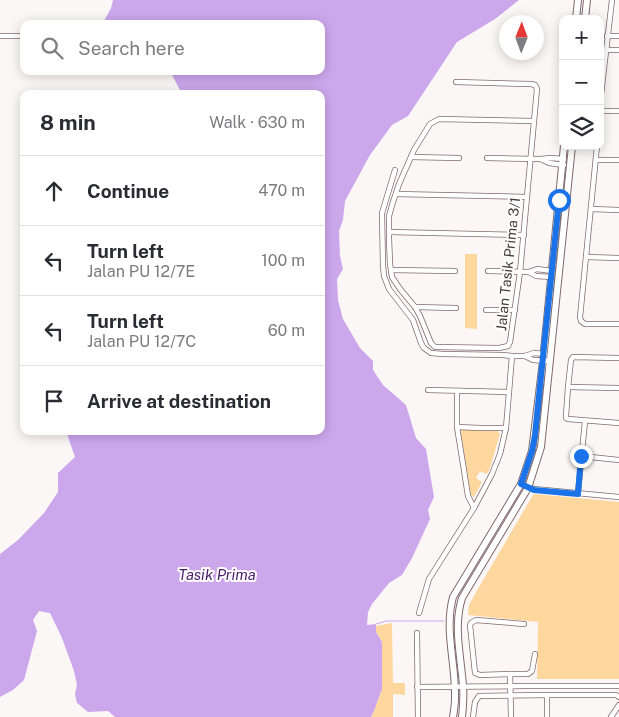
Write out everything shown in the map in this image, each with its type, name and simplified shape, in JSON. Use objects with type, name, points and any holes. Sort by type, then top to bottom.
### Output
[{"type":"main road","points":[[576,15],[578,0]]},
{"type":"main road","points":[[585,15],[587,0]]},
{"type":"main road","points":[[453,717],[456,698],[449,622],[453,597],[521,484],[532,451],[547,358],[566,162],[564,150]]},
{"type":"main road","points":[[462,717],[464,700],[458,639],[462,598],[528,488],[541,447],[552,274],[566,162],[570,150]]},
{"type":"street","points":[[604,68],[612,0]]},
{"type":"street","points":[[0,36],[20,36]]},
{"type":"street","points":[[607,36],[619,36]]},
{"type":"street","points":[[606,50],[619,50]]},
{"type":"street","name":"Jalan Tasik Prima 3/1","points":[[456,82],[531,84],[535,85],[537,89],[524,235],[512,337],[508,346],[499,348],[435,347],[431,343],[415,307],[400,289],[390,270],[389,216],[411,157],[430,124],[439,119],[534,121]]},
{"type":"street","points":[[604,111],[619,111]]},
{"type":"street","points":[[597,150],[580,317],[581,321],[585,324],[619,324]]},
{"type":"street","points":[[411,157],[458,158]]},
{"type":"street","points":[[487,158],[531,159],[549,163],[566,162]]},
{"type":"street","points":[[596,160],[619,160]]},
{"type":"street","points":[[395,170],[382,214],[384,276],[390,289],[413,320],[424,348],[431,353],[525,356],[533,360],[547,358]]},
{"type":"street","points":[[396,194],[527,197]]},
{"type":"street","points":[[590,209],[619,210]]},
{"type":"street","points":[[389,232],[524,235]]},
{"type":"street","points":[[586,257],[619,258]]},
{"type":"street","points":[[390,270],[455,271]]},
{"type":"street","points":[[488,271],[529,272],[536,276],[552,274]]},
{"type":"street","points":[[415,307],[456,308]]},
{"type":"street","points":[[486,310],[515,310]]},
{"type":"street","points":[[419,613],[429,580],[474,508],[500,454],[506,428],[512,356]]},
{"type":"street","points":[[619,358],[573,357],[571,360],[566,418],[568,420],[619,423]]},
{"type":"street","points":[[568,387],[619,388]]},
{"type":"street","points":[[428,390],[509,392]]},
{"type":"street","points":[[457,391],[457,427],[468,496],[474,508]]},
{"type":"street","points":[[578,494],[585,421]]},
{"type":"street","points":[[457,427],[506,428]]},
{"type":"street","points":[[581,456],[619,460]]},
{"type":"street","points":[[521,484],[534,490],[619,497]]},
{"type":"street","points":[[524,624],[476,620],[471,623],[475,673],[480,675],[528,674],[532,671],[535,654]]},
{"type":"street","points":[[417,633],[418,717]]},
{"type":"street","points":[[510,674],[511,717]]},
{"type":"street","points":[[417,687],[619,686],[617,696],[479,696],[475,702],[473,717]]},
{"type":"street","points":[[547,695],[547,717]]},
{"type":"street","points":[[611,717],[619,705]]},
{"type":"shaded area","points":[[465,254],[477,254],[477,329],[465,328]]},
{"type":"shaded area","points":[[462,430],[497,430],[500,434],[489,471],[486,474],[480,471],[476,478],[482,482],[474,497],[471,495]]},
{"type":"shaded area","points":[[535,494],[619,502],[619,679],[537,679],[538,622],[468,615],[469,605],[476,592]]},
{"type":"shaded area","points":[[392,623],[393,683],[405,683],[405,695],[393,694],[393,717],[371,717],[382,689],[382,642],[376,632],[376,626]]},
{"type":"water","name":"Tasik Prima","points":[[113,0],[519,0],[495,19],[457,42],[408,116],[392,125],[370,155],[345,201],[343,220],[339,231],[340,256],[343,269],[337,279],[338,300],[343,319],[360,348],[373,361],[373,370],[383,385],[406,405],[416,438],[426,449],[434,497],[428,510],[430,519],[412,558],[402,575],[389,583],[368,612],[367,625],[376,624],[376,632],[382,642],[382,689],[371,717],[115,717],[108,711],[88,712],[77,703],[75,694],[77,685],[74,671],[62,638],[50,613],[39,611],[33,620],[37,631],[24,680],[13,690],[0,697],[0,554],[18,540],[44,513],[58,492],[58,473],[75,457],[67,435],[325,435],[325,90],[180,90],[172,75],[325,75],[325,20],[105,20]]},
{"type":"waterway","points":[[376,624],[386,621],[444,621]]},
{"type":"route","points":[[559,200],[535,435],[532,451],[521,484],[534,490],[578,494],[581,456]]}]
